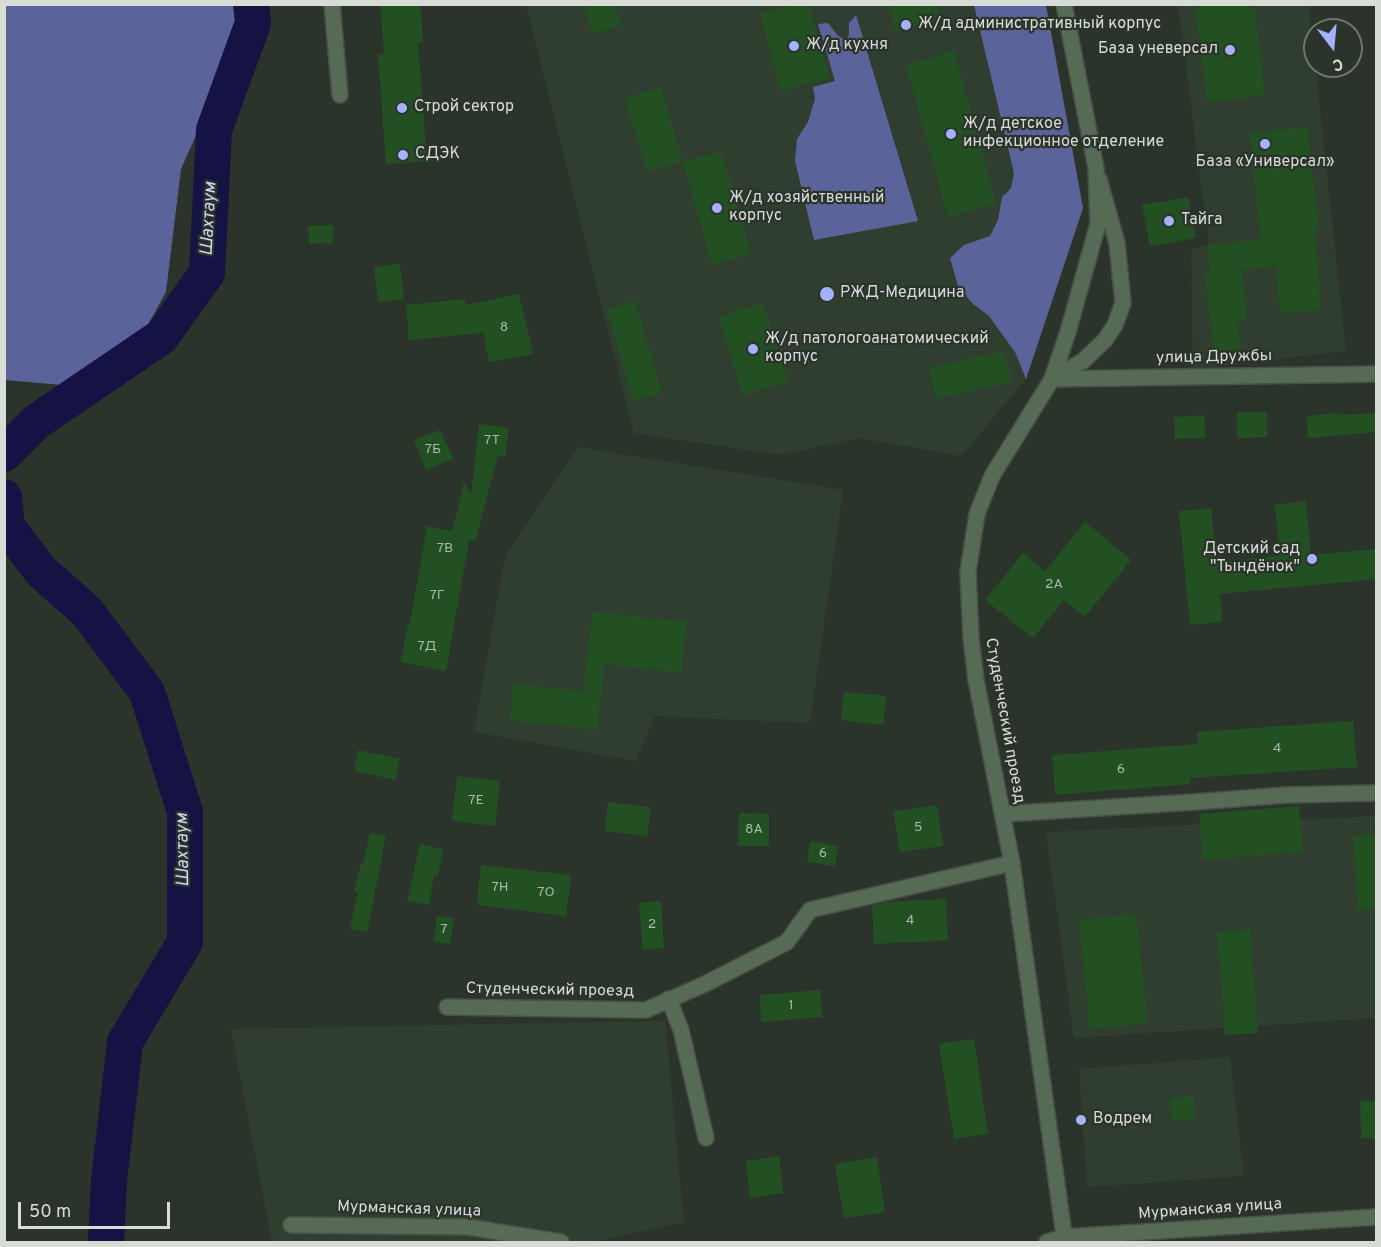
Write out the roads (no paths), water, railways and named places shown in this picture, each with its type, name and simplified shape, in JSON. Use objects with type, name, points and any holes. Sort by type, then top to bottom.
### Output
[{"type":"street","points":[[332,4],[340,95]]},
{"type":"street","name":"Студенческий проезд","points":[[1064,4],[1096,168],[1098,224],[1068,332],[1052,379],[992,476],[977,514],[969,562],[970,638],[976,680],[1012,863],[1065,1240]]},
{"type":"street","points":[[1052,379],[1083,361],[1105,340],[1116,325],[1123,303],[1117,243],[1096,168]]},
{"type":"street","name":"улица Дружбы","points":[[1052,379],[1377,374]]},
{"type":"street","points":[[1003,813],[1286,795],[1377,793]]},
{"type":"street","name":"Студенческий проезд","points":[[447,1007],[646,1010],[705,984],[787,942],[810,910],[1012,863]]},
{"type":"street","points":[[669,999],[681,1030],[706,1138]]},
{"type":"street","name":"Мурманская улица","points":[[1047,1242],[1377,1217]]},
{"type":"street","name":"Мурманская улица","points":[[291,1225],[468,1227],[561,1242]]},
{"type":"waterway","name":"Шахтаум","points":[[4,454],[36,422],[161,337],[207,273],[214,130],[253,23],[251,4]]},
{"type":"waterway","name":"Шахтаум","points":[[4,497],[7,526],[41,571],[87,612],[147,692],[185,812],[185,942],[125,1042],[109,1181],[106,1242]]},
{"type":"place","name":"Ж/д административный корпус","points":[[906,25]]},
{"type":"place","name":"Ж/д кухня","points":[[794,46]]},
{"type":"place","name":"База уневерсал","points":[[1230,50]]},
{"type":"place","name":"Строй сектор","points":[[402,108]]},
{"type":"place","name":"Ж/д детское инфекционное отделение","points":[[951,134]]},
{"type":"place","name":"База «Универсал»","points":[[1265,144]]},
{"type":"place","name":"СДЭК","points":[[403,155]]},
{"type":"place","name":"Ж/д хозяйственный корпус","points":[[717,208]]},
{"type":"place","name":"Тайга","points":[[1169,221]]},
{"type":"place","name":"РЖД-Медицина","points":[[827,294]]},
{"type":"place","name":"Ж/д патологоанатомический корпус","points":[[753,349]]},
{"type":"place","name":"Детский сад \"Тындёнок\"","points":[[1312,559]]},
{"type":"place","name":"Водрем","points":[[1081,1120]]}]
